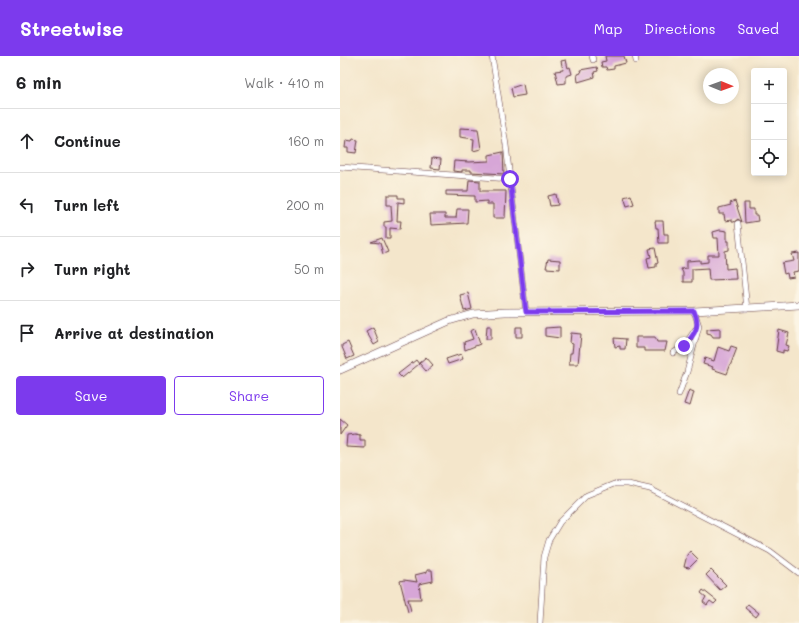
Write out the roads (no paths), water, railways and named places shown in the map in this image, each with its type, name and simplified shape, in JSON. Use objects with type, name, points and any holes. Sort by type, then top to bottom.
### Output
[{"type":"street","points":[[492,56],[510,179],[526,312]]},
{"type":"street","points":[[340,167],[510,179]]},
{"type":"street","points":[[738,223],[747,309]]},
{"type":"street","points":[[340,370],[463,316],[488,313],[526,312],[694,311],[799,305]]},
{"type":"street","points":[[679,394],[687,372],[699,326],[694,311]]},
{"type":"street","points":[[673,352],[690,340],[697,327],[698,320]]},
{"type":"street","points":[[540,623],[544,557],[549,540],[560,522],[587,495],[614,484],[628,484],[650,489],[770,551],[799,573]]}]
